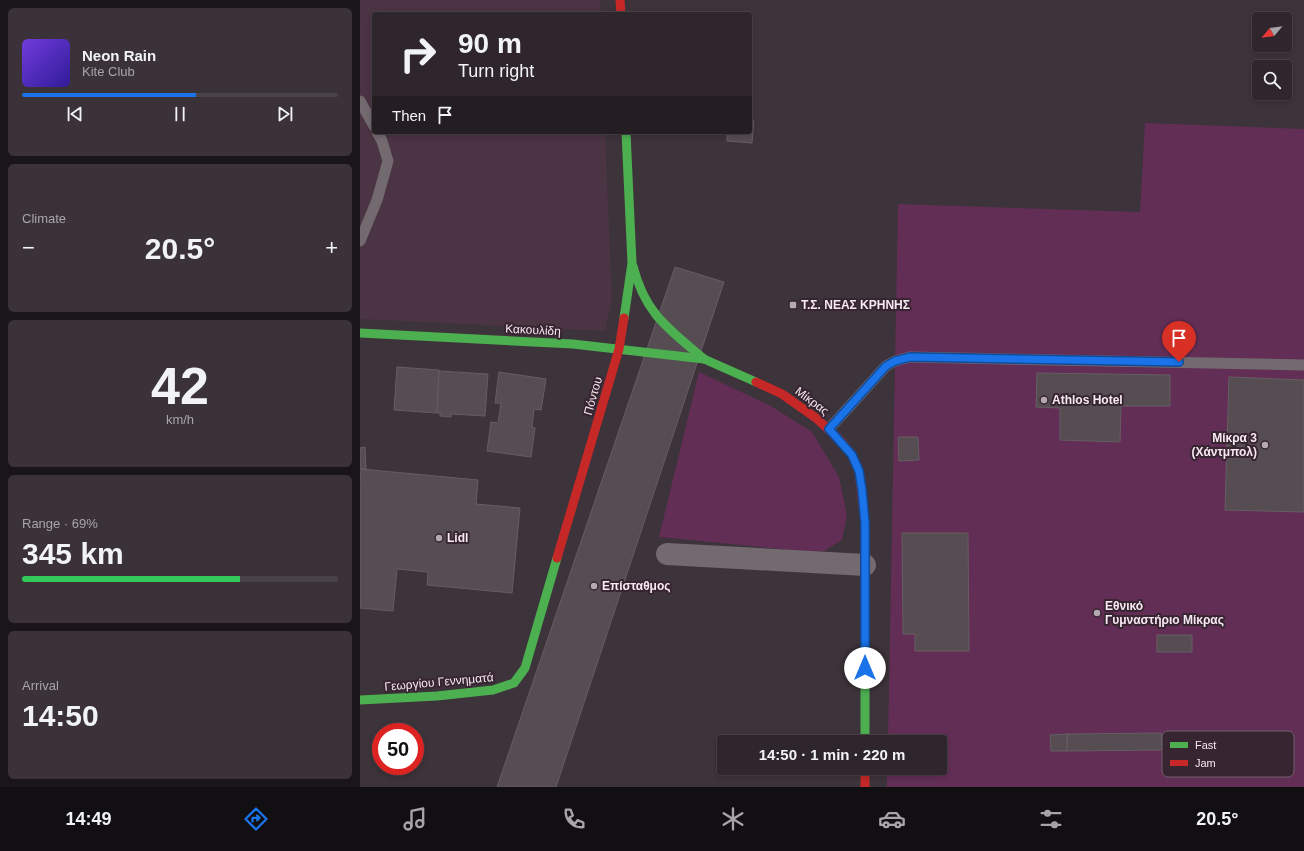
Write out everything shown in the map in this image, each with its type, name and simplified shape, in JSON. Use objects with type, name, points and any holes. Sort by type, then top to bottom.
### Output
[{"type":"main road","points":[[620,0],[621,12]]},
{"type":"main road","name":"Πόντου","points":[[528,659],[619,349],[632,263],[626,134]]},
{"type":"main road","points":[[632,263],[638,284],[653,313],[704,359]]},
{"type":"main road","name":"Κακουλίδη","points":[[360,333],[573,344],[704,359]]},
{"type":"main road","name":"Μίκρας","points":[[704,359],[782,394],[816,418],[829,429],[852,455],[859,471],[865,523],[866,565],[865,735]]},
{"type":"main road","name":"Γεωργίου Γεννηματά","points":[[360,700],[437,696],[498,689],[514,683],[518,679],[528,659]]},
{"type":"main road","points":[[865,775],[865,787]]},
{"type":"street","points":[[667,554],[866,565]]},
{"type":"lane","points":[[360,101],[372,122]]},
{"type":"lane","points":[[360,241],[377,200],[388,161],[382,141],[378,134]]},
{"type":"lane","points":[[829,429],[886,366],[895,361],[910,357],[1304,365]]},
{"type":"shaded area","points":[[360,0],[600,0],[601,12],[372,12],[372,134],[605,134],[612,300],[605,331],[360,319]]},
{"type":"shaded area","name":"Εθνικό Γυμναστήριο Μίκρας","points":[[1145,123],[1304,129],[1304,787],[887,787],[887,775],[947,775],[947,735],[888,735],[898,204],[1140,212]]},
{"type":"shaded area","points":[[699,372],[771,406],[812,432],[839,477],[847,515],[842,540],[824,551],[811,552],[659,537]]},
{"type":"building","points":[[752,121],[754,121],[752,143],[727,141],[727,134],[752,134]]},
{"type":"building","name":"Επίσταθμος","points":[[675,267],[724,282],[556,787],[497,787]]},
{"type":"building","points":[[397,367],[439,370],[437,413],[394,410]]},
{"type":"building","points":[[439,371],[488,374],[485,416],[451,414],[451,417],[440,416],[440,413],[437,413]]},
{"type":"building","points":[[499,372],[546,379],[541,410],[534,409],[532,427],[535,428],[531,457],[487,451],[491,422],[498,423],[501,403],[495,403]]},
{"type":"building","points":[[1037,373],[1170,375],[1170,406],[1121,406],[1120,442],[1060,440],[1060,408],[1036,407]]},
{"type":"building","name":"Μίκρα 3 (Χάντμπολ)","points":[[1229,377],[1304,380],[1304,512],[1225,510]]},
{"type":"building","points":[[898,437],[918,437],[919,460],[899,461]]},
{"type":"building","points":[[365,447],[366,469],[360,469],[360,448]]},
{"type":"building","name":"Lidl","points":[[361,469],[478,480],[476,504],[520,508],[512,593],[427,585],[428,572],[397,569],[393,611],[360,608]]},
{"type":"building","points":[[902,533],[968,533],[969,651],[915,651],[915,634],[903,634]]},
{"type":"building","points":[[1157,635],[1192,635],[1192,652],[1157,652]]},
{"type":"building","points":[[1161,733],[1162,750],[1067,751],[1067,734]]},
{"type":"building","points":[[1067,734],[1067,751],[1051,751],[1050,735]]},
{"type":"traffic: fast","points":[[624,318],[632,263],[626,134]]},
{"type":"traffic: fast","points":[[633,266],[644,297],[652,309],[669,329],[704,359]]},
{"type":"traffic: fast","points":[[360,333],[573,344],[704,359],[756,382]]},
{"type":"traffic: fast","points":[[865,546],[865,735]]},
{"type":"traffic: fast","points":[[360,700],[437,696],[493,690],[514,683],[525,668],[557,558]]},
{"type":"traffic: jam","points":[[620,0],[621,12]]},
{"type":"traffic: jam","points":[[557,558],[619,349],[624,318]]},
{"type":"traffic: jam","points":[[756,382],[782,394],[816,418],[841,441],[852,455],[859,471],[865,523],[865,546]]},
{"type":"traffic: jam","points":[[865,775],[865,787]]},
{"type":"place","name":"Τ.Σ. ΝΕΑΣ ΚΡΗΝΗΣ","points":[[793,305]]},
{"type":"place","name":"Athlos Hotel","points":[[1044,400]]},
{"type":"place","name":"Μίκρα 3 (Χάντμπολ)","points":[[1265,445]]},
{"type":"place","name":"Lidl","points":[[439,538]]},
{"type":"place","name":"Επίσταθμος","points":[[594,586]]},
{"type":"place","name":"Εθνικό Γυμναστήριο Μίκρας","points":[[1097,613]]},
{"type":"route","points":[[865,668],[865,523],[862,490],[859,471],[852,455],[829,429],[886,366],[895,361],[910,357],[1179,362]]}]
